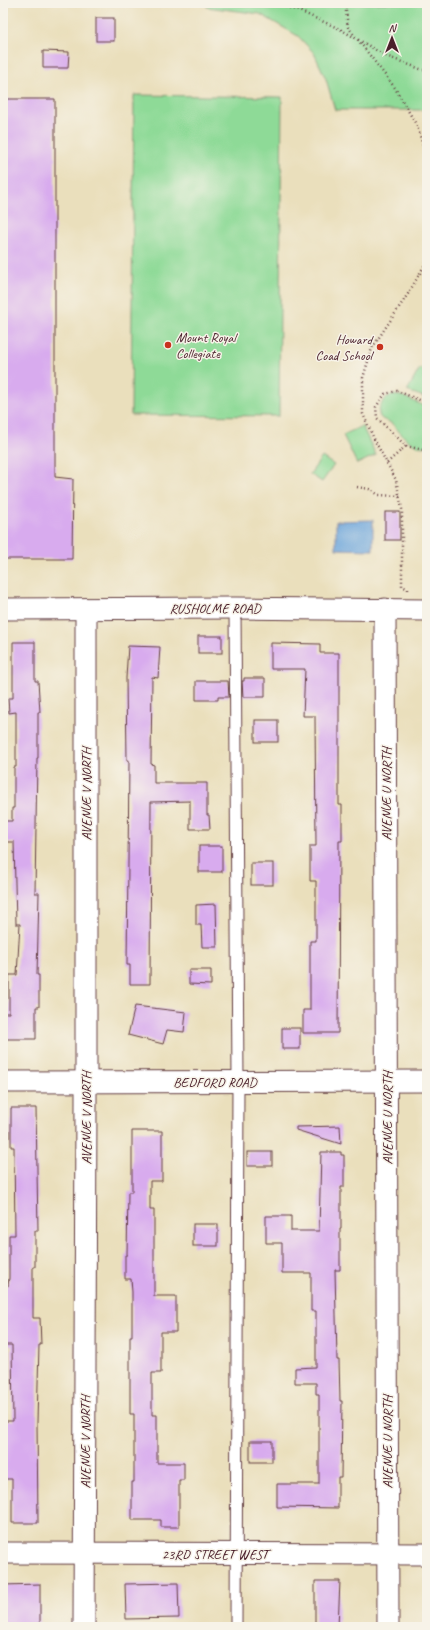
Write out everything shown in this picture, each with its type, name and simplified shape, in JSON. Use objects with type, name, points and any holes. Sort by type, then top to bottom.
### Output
[{"type":"street","name":"RUSHOLME ROAD","points":[[3,609],[235,608],[417,610]]},
{"type":"street","name":"AVENUE V NORTH","points":[[84,1627],[86,609]]},
{"type":"street","name":"AVENUE U NORTH","points":[[385,609],[388,1627]]},
{"type":"street","name":"BEDFORD ROAD","points":[[3,1082],[427,1081]]},
{"type":"street","name":"23RD STREET WEST","points":[[3,1553],[427,1554]]},
{"type":"lane","points":[[235,608],[238,1082],[236,1627]]},
{"type":"path","points":[[274,3],[299,11],[340,29],[386,56],[423,70],[427,70]]},
{"type":"path","points":[[345,3],[348,27],[395,88],[417,126],[427,159]]},
{"type":"path","points":[[417,610],[408,589],[402,586],[402,509],[400,496],[396,480],[363,414],[363,378],[372,348],[408,294],[427,261]]},
{"type":"path","points":[[427,402],[397,392],[385,394],[376,407],[377,418],[406,446],[424,450],[427,448]]},
{"type":"path","points":[[387,463],[406,446]]},
{"type":"path","points":[[357,487],[369,489],[379,495],[400,496]]},
{"type":"green space","points":[[207,3],[427,3],[427,110],[335,110],[326,79],[314,53],[298,36],[260,14],[207,7]]},
{"type":"green space","points":[[134,95],[282,97],[279,416],[131,415]]},
{"type":"green space","points":[[420,368],[427,372],[427,398],[407,391]]},
{"type":"green space","points":[[393,395],[402,396],[427,407],[427,446],[416,446],[411,443],[391,423],[381,418],[379,409],[381,405],[387,397]]},
{"type":"green space","points":[[362,426],[376,455],[357,464],[343,435]]},
{"type":"green space","points":[[322,457],[334,465],[322,482],[310,474]]},
{"type":"water","points":[[373,520],[373,550],[336,549],[336,521]]},
{"type":"building","points":[[96,18],[114,18],[114,41],[96,41]]},
{"type":"building","points":[[43,51],[69,52],[68,68],[43,68]]},
{"type":"building","points":[[3,99],[55,99],[55,477],[73,479],[72,559],[3,559]]},
{"type":"building","points":[[385,512],[400,512],[400,540],[385,540]]},
{"type":"building","points":[[198,636],[222,636],[222,653],[198,653]]},
{"type":"building","points":[[13,642],[35,642],[35,681],[38,681],[40,712],[38,712],[35,893],[39,893],[37,975],[39,975],[39,1007],[36,1007],[36,1039],[3,1039],[3,1013],[9,1013],[9,975],[17,975],[20,924],[16,924],[14,842],[3,842],[3,821],[12,821],[12,808],[14,808],[16,712],[9,713],[8,698],[13,698]]},
{"type":"building","points":[[271,643],[320,644],[320,653],[339,653],[339,805],[342,805],[342,841],[339,841],[338,1033],[303,1033],[303,1010],[310,1010],[310,941],[316,941],[316,881],[310,881],[310,846],[316,846],[315,716],[303,716],[305,669],[271,669]]},
{"type":"building","points":[[128,646],[160,647],[158,678],[152,677],[151,764],[154,765],[154,783],[207,783],[207,815],[209,815],[210,829],[190,829],[190,801],[151,802],[150,984],[130,984],[130,965],[127,965],[129,761],[127,761],[126,678]]},
{"type":"building","points":[[244,678],[265,678],[265,697],[243,697],[242,681],[244,681]]},
{"type":"building","points":[[196,681],[228,681],[229,697],[218,697],[218,700],[196,700]]},
{"type":"building","points":[[255,720],[278,720],[278,742],[255,742]]},
{"type":"building","points":[[199,846],[222,846],[222,872],[199,872]]},
{"type":"building","points":[[251,863],[273,863],[273,885],[251,885]]},
{"type":"building","points":[[216,904],[217,947],[202,947],[201,925],[196,925],[196,905]]},
{"type":"building","points":[[189,970],[211,970],[211,985],[189,984]]},
{"type":"building","points":[[135,1006],[186,1012],[184,1032],[167,1030],[163,1044],[128,1035]]},
{"type":"building","points":[[282,1028],[300,1028],[300,1049],[282,1049]]},
{"type":"building","points":[[11,1108],[36,1108],[38,1231],[35,1231],[33,1318],[40,1318],[41,1345],[39,1345],[37,1422],[38,1523],[12,1523],[12,1479],[3,1479],[3,1421],[13,1421],[12,1345],[3,1345],[3,1286],[8,1286],[9,1278],[9,1235],[15,1235],[14,1147],[11,1147]]},
{"type":"building","points":[[340,1126],[341,1144],[296,1130],[296,1127]]},
{"type":"building","points":[[132,1131],[162,1131],[162,1181],[150,1181],[150,1210],[154,1210],[154,1296],[176,1296],[176,1332],[161,1332],[161,1373],[152,1373],[152,1415],[157,1415],[157,1463],[184,1463],[184,1480],[179,1480],[179,1527],[161,1527],[161,1520],[132,1520],[132,1482],[134,1482],[134,1414],[130,1414],[130,1336],[132,1336],[132,1292],[131,1279],[125,1279],[125,1255],[127,1255],[128,1192],[132,1192]]},
{"type":"building","points":[[247,1152],[272,1152],[272,1166],[247,1166]]},
{"type":"building","points":[[321,1152],[341,1152],[341,1155],[344,1155],[344,1187],[341,1187],[340,1270],[335,1270],[337,1360],[339,1360],[340,1401],[342,1401],[341,1477],[338,1477],[338,1508],[277,1507],[277,1484],[319,1484],[319,1394],[316,1394],[316,1383],[295,1383],[295,1368],[316,1367],[316,1311],[311,1311],[311,1273],[282,1273],[282,1243],[266,1243],[266,1216],[291,1216],[291,1231],[319,1231]]},
{"type":"building","points":[[193,1224],[218,1224],[218,1246],[193,1246]]},
{"type":"building","points":[[250,1441],[272,1441],[272,1462],[250,1462]]},
{"type":"building","points":[[315,1581],[340,1581],[338,1627],[315,1627]]},
{"type":"building","points":[[178,1583],[179,1618],[126,1619],[125,1584]]},
{"type":"building","points":[[40,1584],[40,1626],[3,1627],[3,1585]]},
{"type":"place","name":"Mount Royal Collegiate","points":[[168,345]]},
{"type":"place","name":"Howard Coad School","points":[[380,347]]}]
